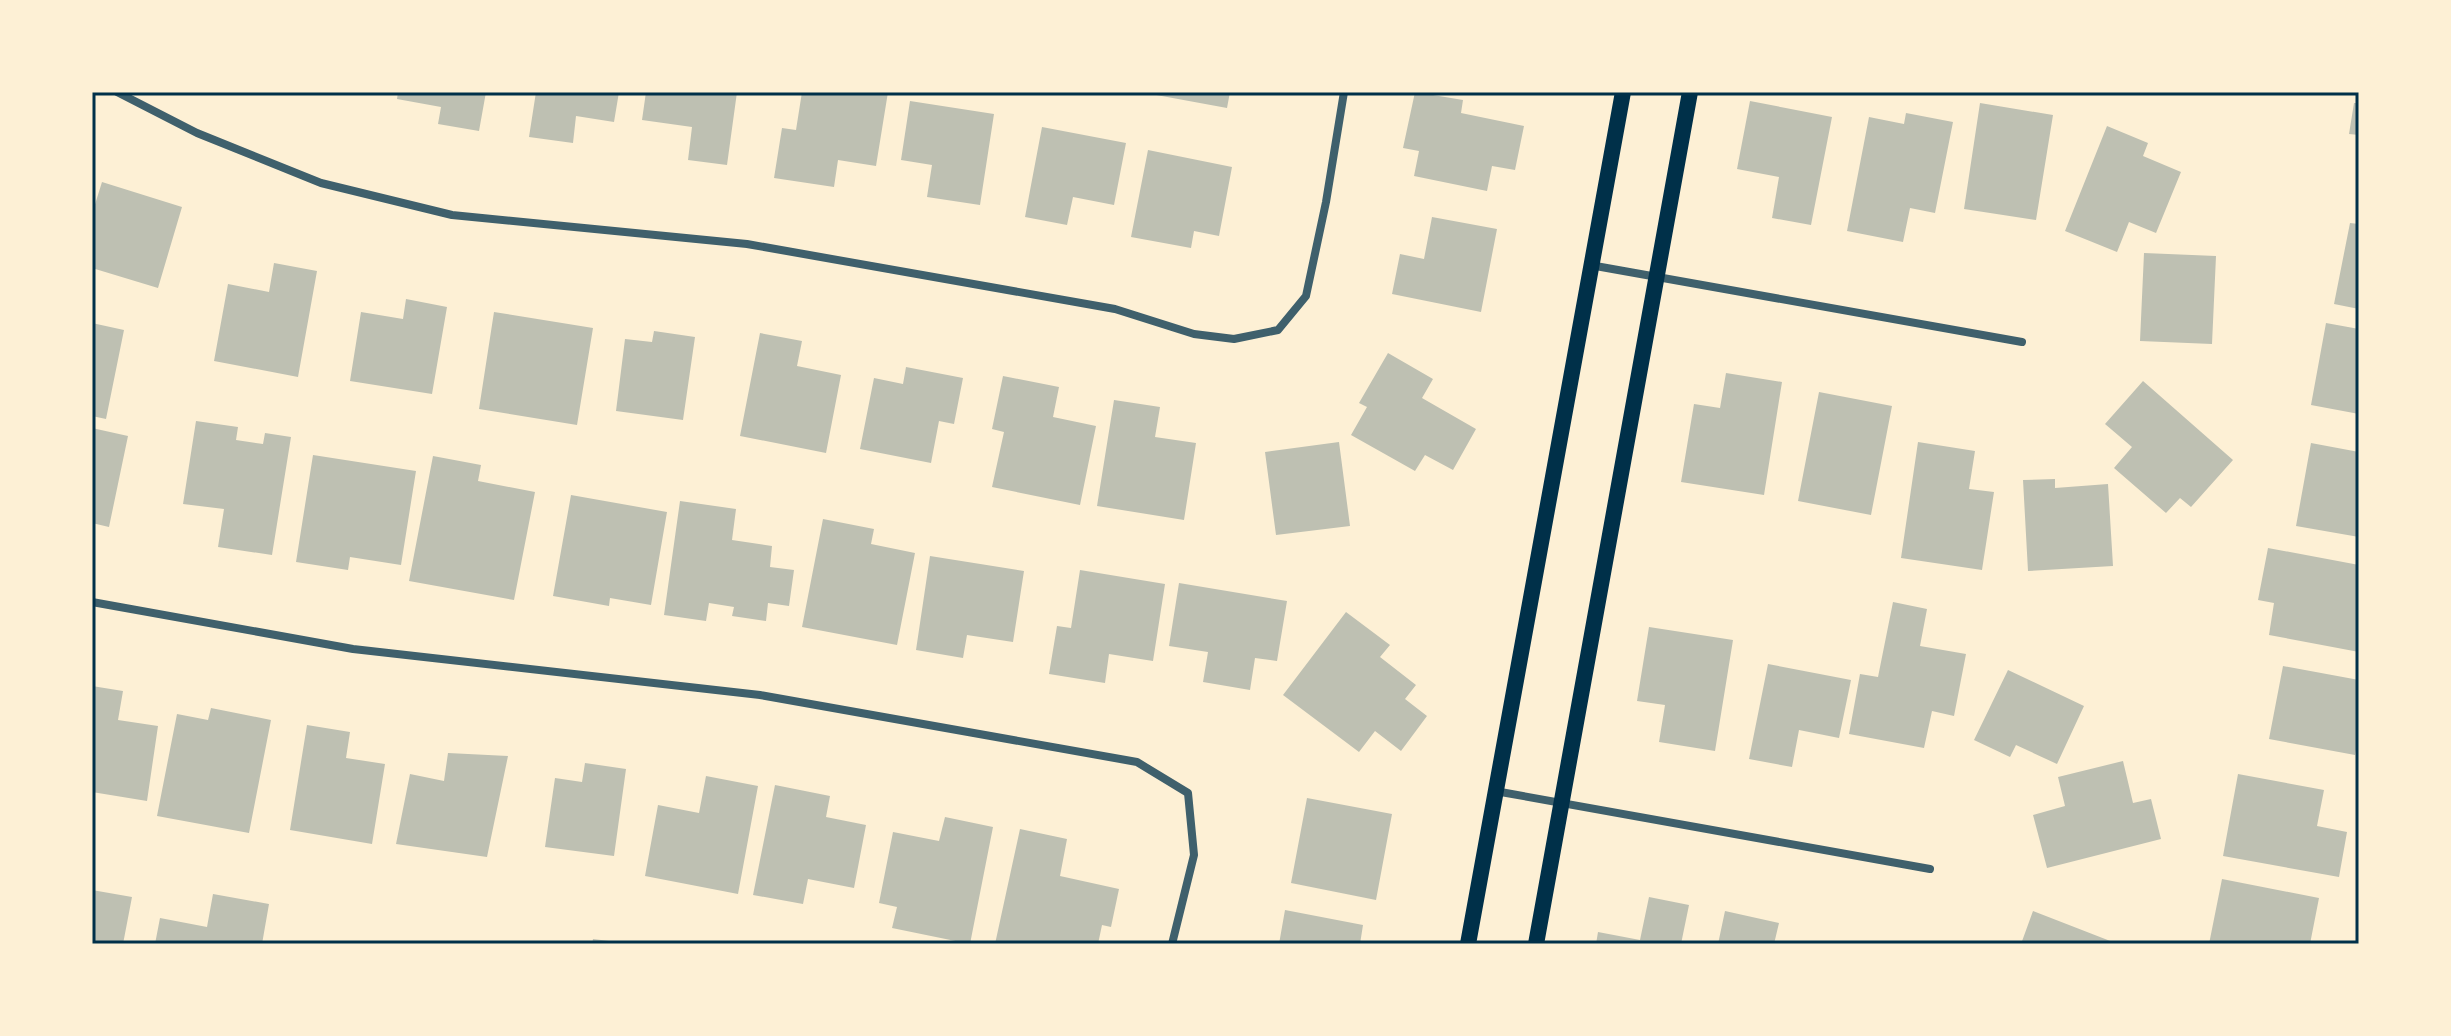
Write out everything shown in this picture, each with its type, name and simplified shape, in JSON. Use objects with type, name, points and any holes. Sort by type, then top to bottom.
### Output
[{"type":"main road","points":[[1468,944],[1623,92]]},
{"type":"main road","points":[[1536,944],[1690,92]]},
{"type":"street","points":[[117,92],[197,133],[321,183],[452,215],[747,244],[1115,309],[1194,334],[1234,339],[1278,330],[1306,296],[1326,202],[1344,92]]},
{"type":"street","points":[[1590,265],[2022,342]]},
{"type":"street","points":[[92,602],[353,649],[760,695],[1137,762],[1188,793],[1194,855],[1172,944]]},
{"type":"street","points":[[1495,791],[1930,869]]},
{"type":"building","points":[[398,92],[486,92],[479,131],[438,124],[441,107],[397,99]]},
{"type":"building","points":[[536,92],[619,92],[614,122],[576,116],[573,143],[529,137]]},
{"type":"building","points":[[646,92],[737,92],[727,165],[688,160],[692,127],[642,120]]},
{"type":"building","points":[[802,92],[888,92],[876,166],[838,160],[834,187],[774,178],[782,128],[796,130]]},
{"type":"building","points":[[1140,92],[1230,92],[1227,108]]},
{"type":"building","points":[[1415,92],[1463,100],[1461,113],[1524,126],[1515,170],[1492,166],[1487,191],[1414,176],[1419,151],[1403,148]]},
{"type":"building","points":[[910,101],[994,114],[980,205],[927,197],[932,165],[901,160]]},
{"type":"building","points":[[1750,101],[1832,117],[1811,225],[1772,218],[1779,177],[1737,169]]},
{"type":"building","points":[[1980,103],[2053,115],[2036,220],[1964,209]]},
{"type":"building","points":[[2354,103],[2359,103],[2359,135],[2349,134]]},
{"type":"building","points":[[1906,113],[1953,122],[1935,213],[1910,208],[1903,242],[1847,231],[1869,117],[1904,124]]},
{"type":"building","points":[[2107,126],[2148,143],[2143,156],[2181,172],[2156,233],[2129,222],[2117,252],[2065,231]]},
{"type":"building","points":[[1042,127],[1126,143],[1114,205],[1073,197],[1067,225],[1025,217]]},
{"type":"building","points":[[1148,150],[1232,167],[1219,236],[1194,231],[1191,248],[1131,237]]},
{"type":"building","points":[[102,182],[182,207],[158,288],[92,268],[92,214]]},
{"type":"building","points":[[1432,217],[1497,229],[1481,312],[1392,294],[1400,254],[1424,259]]},
{"type":"building","points":[[2350,223],[2359,224],[2359,309],[2334,304]]},
{"type":"building","points":[[2144,253],[2216,256],[2212,344],[2140,341]]},
{"type":"building","points":[[274,263],[317,271],[298,377],[214,361],[228,284],[269,292]]},
{"type":"building","points":[[406,299],[447,307],[432,394],[350,381],[361,312],[403,319]]},
{"type":"building","points":[[494,312],[593,328],[577,425],[479,409]]},
{"type":"building","points":[[92,323],[124,330],[106,419],[92,416]]},
{"type":"building","points":[[2326,323],[2359,329],[2359,414],[2311,405]]},
{"type":"building","points":[[654,331],[695,337],[683,420],[616,411],[625,339],[652,342]]},
{"type":"building","points":[[760,333],[802,341],[797,366],[841,375],[826,453],[740,436]]},
{"type":"building","points":[[1388,353],[1433,379],[1422,398],[1476,429],[1453,470],[1425,455],[1415,471],[1351,435],[1367,407],[1359,403]]},
{"type":"building","points":[[906,367],[963,378],[954,424],[939,421],[931,463],[860,449],[874,378],[903,384]]},
{"type":"building","points":[[1726,373],[1782,382],[1764,495],[1681,482],[1694,404],[1720,408]]},
{"type":"building","points":[[1003,376],[1059,387],[1053,417],[1096,426],[1080,505],[992,487],[1004,432],[992,429]]},
{"type":"building","points":[[2143,381],[2233,460],[2191,507],[2180,498],[2166,513],[2114,468],[2132,447],[2105,424]]},
{"type":"building","points":[[1819,392],[1892,406],[1871,515],[1798,501]]},
{"type":"building","points":[[1114,400],[1160,407],[1155,437],[1196,443],[1184,520],[1097,506]]},
{"type":"building","points":[[196,421],[238,427],[236,440],[263,444],[265,433],[291,437],[272,555],[218,547],[224,509],[183,504]]},
{"type":"building","points":[[92,428],[128,436],[109,527],[92,523]]},
{"type":"building","points":[[1339,442],[1350,526],[1276,535],[1265,452]]},
{"type":"building","points":[[1918,442],[1975,451],[1969,489],[1994,492],[1982,570],[1901,558]]},
{"type":"building","points":[[2311,443],[2359,452],[2359,537],[2296,526]]},
{"type":"building","points":[[313,455],[416,471],[401,565],[350,557],[348,570],[296,562]]},
{"type":"building","points":[[433,456],[481,465],[478,481],[535,492],[514,600],[409,581]]},
{"type":"building","points":[[2055,479],[2055,488],[2108,484],[2113,566],[2028,571],[2023,480]]},
{"type":"building","points":[[571,495],[667,512],[651,605],[610,598],[609,606],[553,596]]},
{"type":"building","points":[[680,501],[736,509],[732,540],[772,546],[770,567],[794,570],[789,606],[768,603],[766,621],[732,616],[734,607],[709,603],[706,621],[664,615]]},
{"type":"building","points":[[823,519],[874,529],[871,544],[915,553],[897,645],[802,627]]},
{"type":"building","points":[[2268,548],[2359,565],[2359,652],[2269,635],[2274,603],[2258,600]]},
{"type":"building","points":[[930,556],[1024,571],[1013,642],[967,635],[963,658],[916,650]]},
{"type":"building","points":[[1080,570],[1165,584],[1153,661],[1109,654],[1105,683],[1049,674],[1057,626],[1071,628]]},
{"type":"building","points":[[1179,583],[1287,601],[1277,661],[1255,658],[1250,690],[1203,682],[1208,652],[1169,646]]},
{"type":"building","points":[[1893,602],[1927,609],[1920,646],[1966,654],[1954,716],[1932,711],[1924,748],[1849,734],[1860,674],[1878,677]]},
{"type":"building","points":[[1346,612],[1390,645],[1380,657],[1416,685],[1405,699],[1427,716],[1401,751],[1375,731],[1359,752],[1283,695]]},
{"type":"building","points":[[1649,627],[1733,640],[1715,751],[1659,742],[1665,705],[1637,701]]},
{"type":"building","points":[[1768,664],[1851,680],[1839,738],[1799,730],[1792,767],[1749,759]]},
{"type":"building","points":[[2283,666],[2359,680],[2359,733],[2355,755],[2269,739]]},
{"type":"building","points":[[2008,670],[2084,706],[2057,764],[2016,745],[2010,757],[1974,740]]},
{"type":"building","points":[[92,686],[123,691],[118,720],[158,726],[147,801],[92,792]]},
{"type":"building","points":[[211,708],[271,720],[249,833],[157,816],[177,714],[208,720]]},
{"type":"building","points":[[307,725],[350,732],[346,758],[385,764],[372,844],[290,830]]},
{"type":"building","points":[[448,753],[508,756],[487,857],[396,844],[410,774],[444,781]]},
{"type":"building","points":[[2123,761],[2133,803],[2151,799],[2161,839],[2047,868],[2033,815],[2065,806],[2058,777]]},
{"type":"building","points":[[585,763],[626,769],[614,856],[545,847],[555,778],[582,782]]},
{"type":"building","points":[[2238,774],[2324,790],[2317,826],[2347,832],[2339,877],[2223,856]]},
{"type":"building","points":[[706,776],[758,786],[738,894],[645,876],[658,805],[699,813]]},
{"type":"building","points":[[775,785],[830,796],[826,817],[866,825],[854,888],[808,879],[803,904],[753,895]]},
{"type":"building","points":[[1307,798],[1392,814],[1376,900],[1291,883]]},
{"type":"building","points":[[945,817],[993,827],[970,944],[892,928],[897,907],[879,903],[893,832],[939,841]]},
{"type":"building","points":[[1020,829],[1067,839],[1060,876],[1119,889],[1111,927],[1102,925],[1098,944],[1050,941],[1050,944],[995,944]]},
{"type":"building","points":[[2222,879],[2319,898],[2310,944],[2209,944]]},
{"type":"building","points":[[92,890],[132,897],[123,944],[92,944]]},
{"type":"building","points":[[213,894],[269,904],[262,944],[155,944],[160,918],[207,927]]},
{"type":"building","points":[[1649,897],[1689,905],[1681,944],[1596,944],[1598,932],[1640,940]]},
{"type":"building","points":[[1285,910],[1363,925],[1360,944],[1279,944]]},
{"type":"building","points":[[1725,911],[1779,923],[1774,944],[1718,944]]},
{"type":"building","points":[[2033,911],[2118,944],[2021,944]]},
{"type":"building","points":[[593,939],[617,942],[617,944],[592,944]]}]
